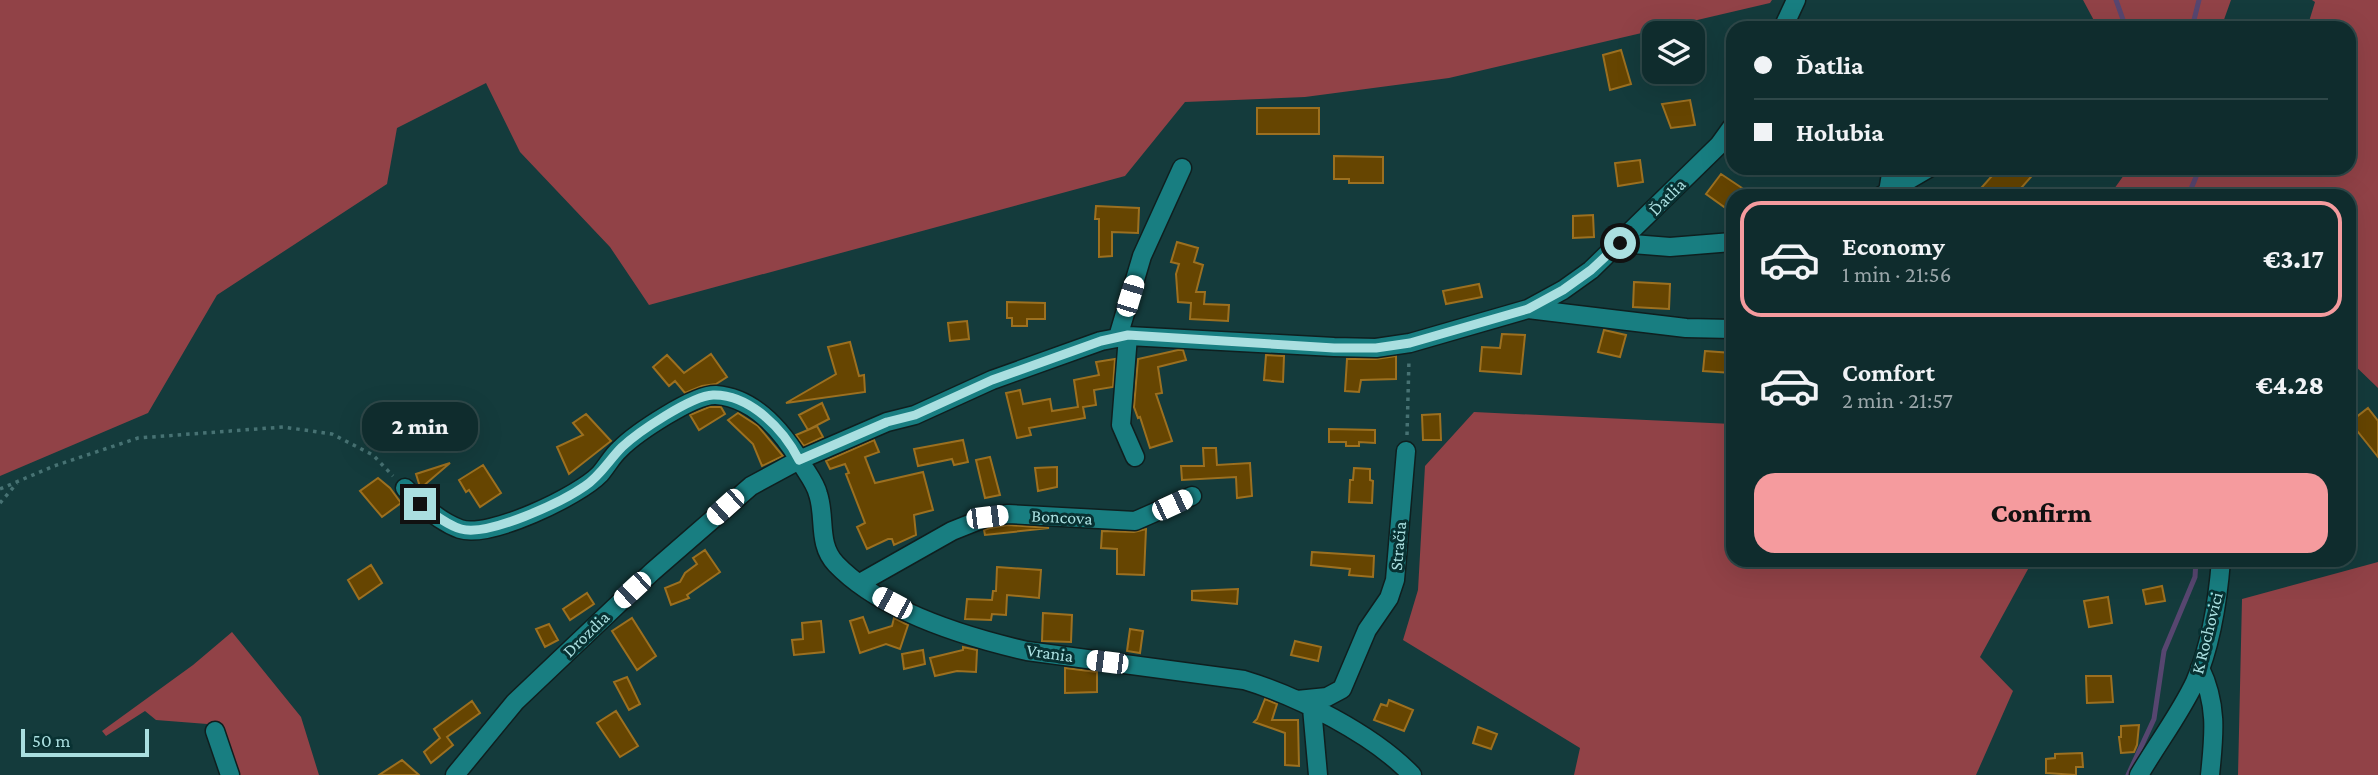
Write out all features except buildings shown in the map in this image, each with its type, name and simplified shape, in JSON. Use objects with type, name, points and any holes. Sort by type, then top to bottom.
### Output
[{"type":"street","points":[[1786,21],[1796,0]]},
{"type":"street","name":"Ďatlia","points":[[799,460],[887,422],[915,415],[992,380],[1101,341],[1123,336],[1376,348],[1410,343],[1528,309],[1572,283],[1620,243],[1726,136]]},
{"type":"street","points":[[1135,457],[1121,425],[1123,336],[1142,256],[1182,168]]},
{"type":"street","points":[[1896,189],[1918,175]]},
{"type":"street","points":[[1620,243],[1670,247],[1726,242]]},
{"type":"street","name":"Ďatlia","points":[[1528,309],[1686,328],[1726,329]]},
{"type":"street","name":"Vrania","points":[[405,488],[430,511],[460,529],[482,529],[522,518],[586,486],[600,474],[620,449],[666,415],[703,397],[714,395],[741,401],[786,438],[817,491],[822,508],[823,540],[827,552],[835,563],[878,595],[939,627],[1027,651],[1244,680],[1304,704],[1366,738],[1387,752],[1412,775]]},
{"type":"street","name":"Stračia","points":[[1304,704],[1342,689],[1367,631],[1389,598],[1395,580],[1406,452]]},
{"type":"street","name":"Drozdia","points":[[454,775],[515,702],[652,572],[751,486],[799,460]]},
{"type":"street","name":"Boncova","points":[[860,583],[953,531],[987,517],[1009,514],[1135,521],[1192,496]]},
{"type":"street","name":"K Rochovici","points":[[2139,775],[2200,668],[2219,585],[2220,567]]},
{"type":"street","points":[[2200,668],[2207,684],[2215,723],[2210,775]]},
{"type":"street","points":[[1304,704],[1318,775]]},
{"type":"street","points":[[215,731],[230,775]]},
{"type":"path","points":[[1406,452],[1410,343]]},
{"type":"path","points":[[0,489],[138,438],[283,427],[332,435],[349,442],[373,455],[405,488]]},
{"type":"path","points":[[0,503],[18,482]]},
{"type":"shaded area","points":[[0,0],[1772,0],[1770,3],[1693,21],[1642,21],[1642,33],[1449,78],[1305,97],[1185,102],[1125,176],[649,305],[610,247],[520,152],[486,83],[397,128],[387,184],[217,295],[148,413],[0,476]]},
{"type":"shaded area","points":[[2083,0],[2231,0],[2224,21],[2094,21]]},
{"type":"shaded area","points":[[2312,0],[2378,0],[2378,388],[2356,367],[2356,189],[2114,189],[2124,175],[2356,175],[2356,21],[2309,21],[2315,2]]},
{"type":"shaded area","points":[[1474,412],[1726,424],[1726,567],[2029,567],[1980,657],[2013,691],[1976,775],[1574,775],[1580,748],[1403,640],[1418,590],[1425,466]]},
{"type":"shaded area","points":[[2378,562],[2378,775],[2238,775],[2242,599]]},
{"type":"shaded area","points":[[232,632],[301,717],[319,775],[237,775],[220,725],[156,720],[145,711],[106,736],[102,731],[193,665]]},
{"type":"waterway","points":[[2116,0],[2124,21]]},
{"type":"waterway","points":[[2194,21],[2199,0]]},
{"type":"waterway","points":[[2191,189],[2195,175]]},
{"type":"waterway","points":[[2128,775],[2154,719],[2164,651],[2195,577],[2196,567]]},
{"type":"route","points":[[420,504],[460,529],[482,529],[522,518],[586,486],[600,474],[620,449],[666,415],[703,397],[714,395],[741,401],[768,420],[786,438],[799,460],[887,422],[915,415],[992,380],[1101,341],[1128,335],[1334,348],[1376,348],[1410,343],[1528,309],[1563,290],[1591,270],[1620,243]]}]
